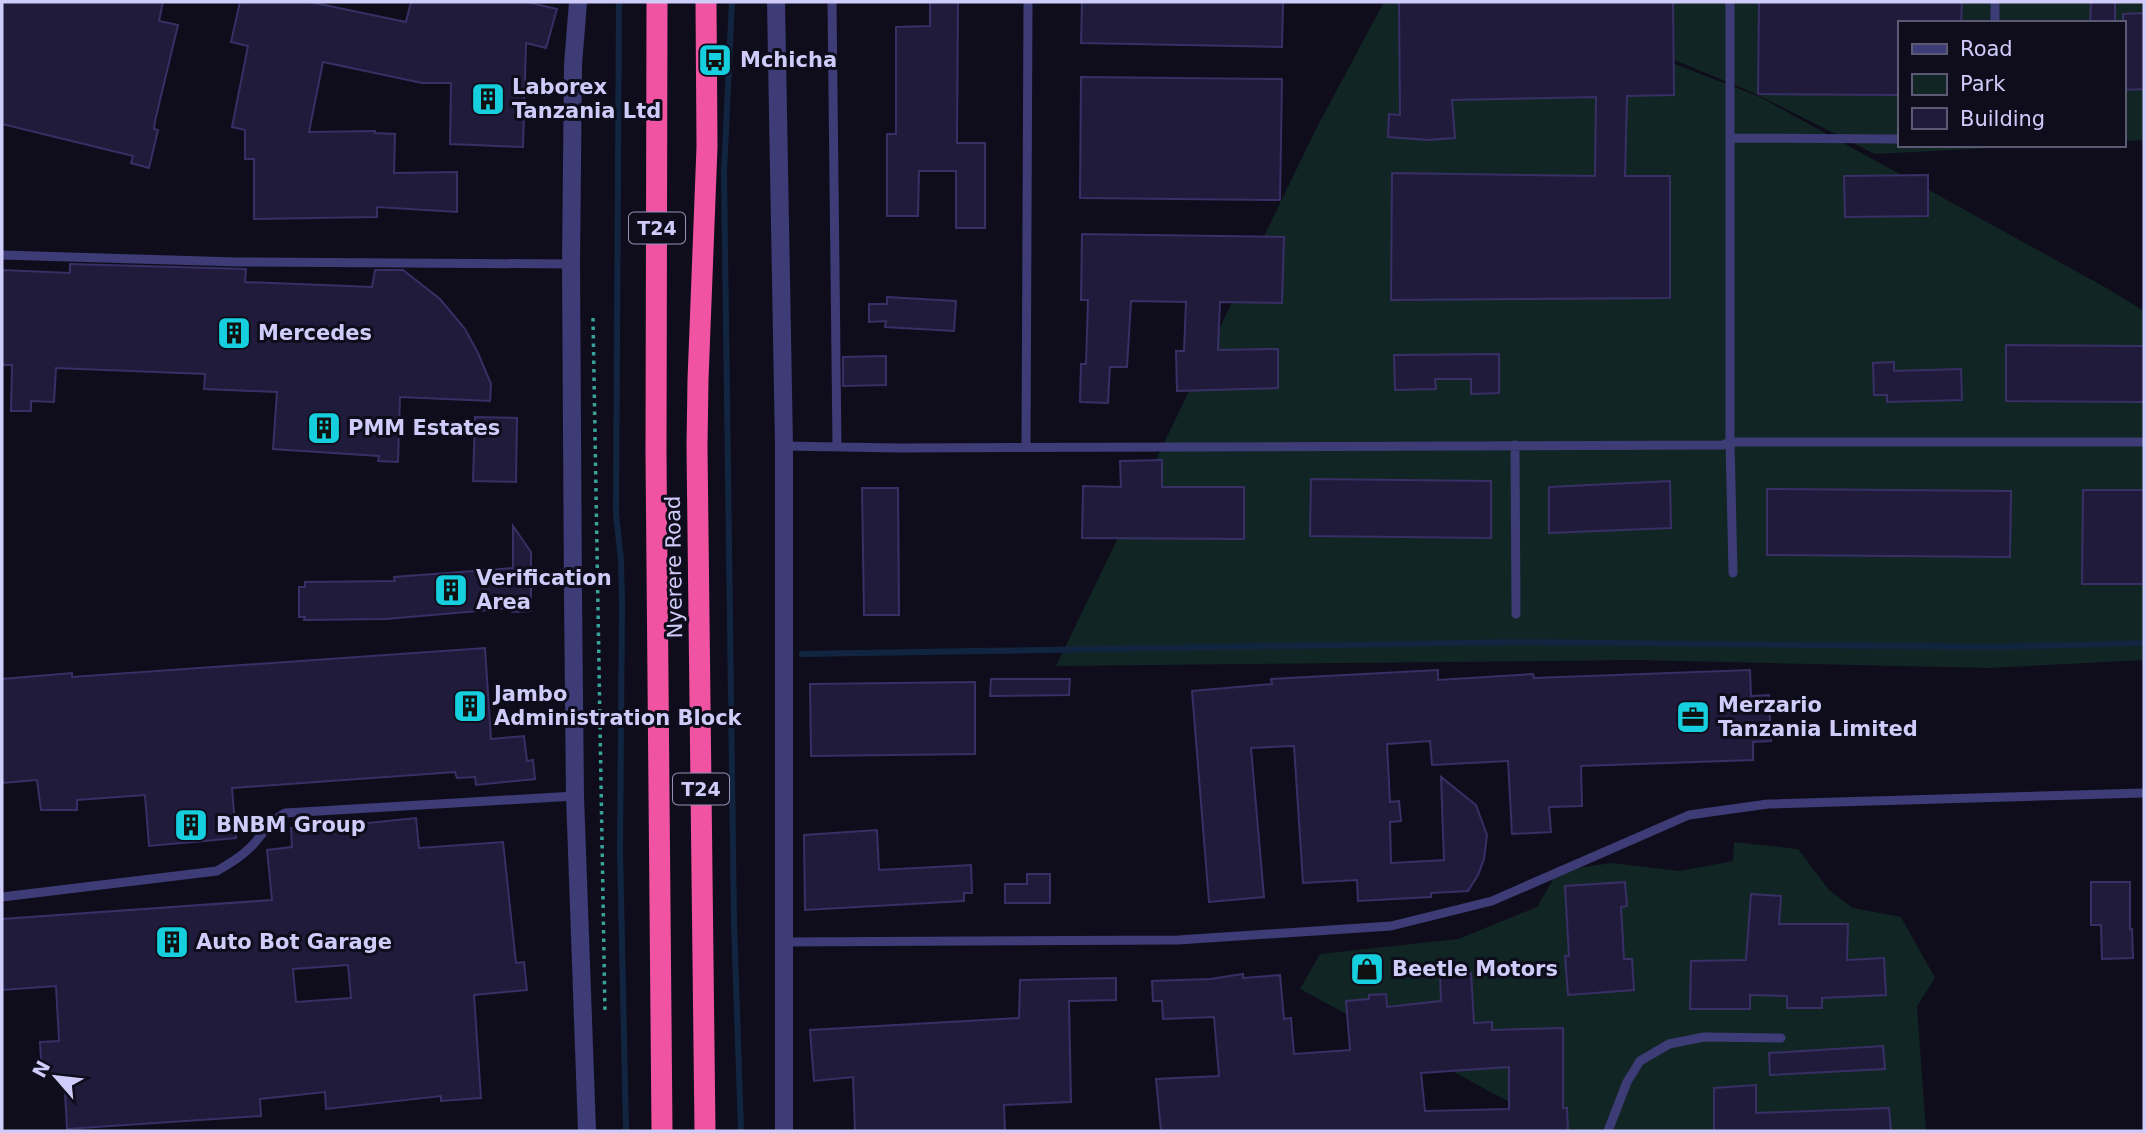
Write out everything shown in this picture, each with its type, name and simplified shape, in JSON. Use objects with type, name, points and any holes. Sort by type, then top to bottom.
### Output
[{"type":"highway","name":"Nyerere Road","points":[[657,2],[656,468],[662,1131]]},
{"type":"highway","name":"Nyerere Road","points":[[705,1131],[697,420],[706,172],[706,2]]},
{"type":"street","points":[[578,2],[573,65],[571,264],[575,796],[587,1131]]},
{"type":"street","points":[[776,2],[784,446],[784,1131]]},
{"type":"lane","points":[[832,2],[837,447]]},
{"type":"lane","points":[[1027,447],[1028,2]]},
{"type":"lane","points":[[1730,2],[1730,442],[1733,573]]},
{"type":"lane","points":[[1995,21],[1996,2]]},
{"type":"lane","points":[[1731,138],[1898,139]]},
{"type":"lane","points":[[2,255],[238,262],[571,264]]},
{"type":"lane","points":[[784,446],[2144,442]]},
{"type":"lane","points":[[1515,445],[1516,614]]},
{"type":"lane","points":[[783,942],[1178,940],[1391,926],[1492,901],[1689,814],[1768,804],[2144,793]]},
{"type":"lane","points":[[2,897],[217,871],[237,859],[268,825],[285,813],[575,796]]},
{"type":"lane","points":[[1608,1131],[1627,1082],[1640,1061],[1669,1044],[1704,1037],[1781,1038]]},
{"type":"path","points":[[593,311],[605,1020]]},
{"type":"green space","points":[[1384,2],[1515,2],[1760,97],[2144,311],[2144,660],[1989,668],[1636,660],[1056,666],[1316,129]]},
{"type":"green space","points":[[1534,2],[2144,2],[2144,140],[2125,141],[2125,21],[1898,21],[1898,147],[2009,147],[1875,154],[1754,93]]},
{"type":"green space","points":[[1734,842],[1798,849],[1829,890],[1853,908],[1901,917],[1935,978],[1917,1006],[1926,1131],[1563,1131],[1300,989],[1320,954],[1458,939],[1537,907],[1558,871],[1611,863],[1680,871],[1733,861]]},
{"type":"building","points":[[2,2],[163,2],[159,21],[178,25],[155,121],[154,129],[158,130],[149,168],[131,163],[133,156],[2,124]]},
{"type":"building","points":[[240,2],[310,2],[406,22],[411,2],[527,2],[557,9],[546,48],[526,43],[523,147],[450,144],[451,83],[422,83],[323,62],[309,132],[375,131],[395,134],[394,173],[457,172],[457,212],[377,207],[377,217],[254,219],[254,159],[245,159],[245,130],[232,127],[248,46],[231,42]]},
{"type":"building","points":[[930,2],[958,2],[957,143],[985,143],[985,228],[956,228],[956,171],[919,171],[918,216],[887,216],[887,134],[896,134],[896,27],[930,26]]},
{"type":"building","points":[[1082,2],[1283,2],[1282,47],[1081,43]]},
{"type":"building","points":[[1399,2],[1673,2],[1674,95],[1627,96],[1625,176],[1670,176],[1670,298],[1391,300],[1392,173],[1595,176],[1596,97],[1452,100],[1455,138],[1428,140],[1388,137],[1389,114],[1400,115]]},
{"type":"building","points":[[1759,2],[1962,2],[1961,21],[1898,21],[1898,95],[1758,94]]},
{"type":"building","points":[[2091,2],[2115,2],[2115,21],[2090,21]]},
{"type":"building","points":[[2144,13],[2144,89],[2125,90],[2123,14]]},
{"type":"building","points":[[1081,77],[1282,79],[1280,200],[1080,198]]},
{"type":"building","points":[[1928,175],[1928,216],[1845,217],[1844,176]]},
{"type":"building","points":[[1082,234],[1284,237],[1282,303],[1220,302],[1218,350],[1278,349],[1278,388],[1177,391],[1176,351],[1184,351],[1186,302],[1131,301],[1127,367],[1110,367],[1108,403],[1080,402],[1081,364],[1086,364],[1088,300],[1081,300]]},
{"type":"building","name":"Mercedes","points":[[70,264],[246,269],[245,282],[372,287],[375,270],[403,270],[440,299],[465,329],[491,384],[490,401],[400,397],[398,462],[378,461],[379,456],[273,449],[277,392],[204,389],[205,374],[56,368],[54,402],[31,401],[31,411],[11,411],[12,365],[2,365],[2,270],[70,273]]},
{"type":"building","points":[[887,297],[956,301],[954,331],[885,327],[886,321],[869,322],[869,304],[887,304]]},
{"type":"building","points":[[2006,345],[2144,346],[2144,402],[2006,401]]},
{"type":"building","points":[[1499,354],[1499,393],[1471,394],[1471,379],[1435,379],[1436,389],[1395,390],[1394,355]]},
{"type":"building","points":[[886,356],[886,385],[843,386],[843,357]]},
{"type":"building","points":[[1894,362],[1894,371],[1961,369],[1962,400],[1887,402],[1887,395],[1874,395],[1873,363]]},
{"type":"building","points":[[475,417],[517,418],[516,482],[473,481]]},
{"type":"building","points":[[1162,460],[1162,487],[1244,487],[1244,539],[1082,538],[1083,486],[1121,487],[1120,461]]},
{"type":"building","points":[[1311,479],[1491,481],[1491,538],[1310,536]]},
{"type":"building","points":[[1670,481],[1671,528],[1549,533],[1549,487]]},
{"type":"building","points":[[862,488],[898,488],[899,615],[864,615]]},
{"type":"building","points":[[1767,489],[2011,491],[2010,557],[1767,555]]},
{"type":"building","points":[[2083,490],[2144,490],[2144,584],[2082,584]]},
{"type":"building","points":[[513,526],[531,552],[531,611],[512,612],[512,608],[386,619],[304,620],[305,617],[299,617],[299,587],[305,587],[305,582],[395,581],[394,577],[513,568]]},
{"type":"building","points":[[485,648],[491,739],[524,736],[527,761],[533,760],[535,779],[476,785],[475,777],[457,778],[455,772],[232,788],[236,838],[149,846],[145,795],[77,800],[77,810],[41,810],[37,780],[2,783],[2,679],[72,673],[72,677]]},
{"type":"building","points":[[1438,670],[1438,680],[1533,674],[1534,678],[1750,670],[1751,696],[1769,695],[1771,741],[1753,742],[1753,760],[1581,766],[1582,806],[1549,807],[1551,832],[1512,834],[1508,761],[1432,765],[1430,741],[1387,744],[1390,802],[1399,801],[1401,821],[1390,822],[1391,863],[1444,860],[1441,777],[1476,805],[1487,835],[1484,859],[1468,891],[1431,893],[1431,897],[1358,901],[1357,880],[1303,883],[1294,746],[1251,748],[1264,897],[1209,902],[1192,691],[1272,684],[1271,679]]},
{"type":"building","points":[[991,679],[1070,679],[1069,695],[990,696]]},
{"type":"building","points":[[975,682],[975,754],[811,756],[810,684]]},
{"type":"building","points":[[416,818],[419,848],[503,842],[516,963],[524,962],[527,990],[474,995],[481,1098],[441,1101],[441,1096],[326,1109],[325,1092],[260,1099],[261,1116],[67,1129],[64,1074],[42,1075],[40,1042],[59,1041],[56,986],[2,990],[2,919],[272,900],[267,850],[292,847],[291,828]],"holes":[[[348,965],[351,998],[296,1002],[293,969]]]},
{"type":"building","points":[[877,830],[879,870],[971,865],[972,893],[964,893],[964,901],[805,910],[804,835]]},
{"type":"building","points":[[1027,874],[1050,874],[1050,903],[1005,903],[1005,884],[1027,884]]},
{"type":"building","points":[[1625,882],[1627,906],[1621,907],[1624,959],[1632,959],[1634,990],[1568,995],[1565,886]]},
{"type":"building","points":[[2091,882],[2130,882],[2133,958],[2102,959],[2101,925],[2091,925]]},
{"type":"building","points":[[1751,894],[1781,896],[1779,924],[1848,924],[1847,960],[1884,958],[1886,995],[1822,998],[1822,1008],[1787,1008],[1787,996],[1750,995],[1750,1009],[1690,1009],[1691,961],[1746,960]]},
{"type":"building","points":[[1471,973],[1474,1023],[1492,1022],[1492,1030],[1563,1028],[1563,1108],[1567,1108],[1568,1131],[1161,1131],[1156,1079],[1219,1076],[1214,1017],[1163,1019],[1162,1001],[1153,1001],[1152,981],[1210,979],[1243,974],[1243,978],[1280,975],[1284,1019],[1291,1018],[1294,1054],[1350,1050],[1346,1001],[1386,994],[1387,1007],[1441,1001],[1440,975]],"holes":[[[1509,1067],[1509,1109],[1425,1111],[1421,1073]]]},
{"type":"building","points":[[1116,978],[1116,1000],[1069,1001],[1071,1102],[1004,1105],[1005,1131],[855,1131],[853,1077],[814,1081],[810,1030],[1019,1018],[1020,980]]},
{"type":"building","points":[[1883,1046],[1885,1069],[1770,1075],[1769,1053]]},
{"type":"building","points":[[1756,1085],[1756,1113],[1889,1108],[1891,1131],[1714,1131],[1714,1088]]},
{"type":"waterway","points":[[619,2],[616,513],[622,602],[620,851],[626,1131]]},
{"type":"waterway","points":[[732,2],[724,172],[734,923],[741,1131]]},
{"type":"waterway","points":[[802,654],[1517,642],[1992,647],[2144,643]]},
{"type":"place","name":"Mchicha","points":[[715,60]]},
{"type":"place","name":"Laborex Tanzania Ltd","points":[[488,99]]},
{"type":"place","name":"Mercedes","points":[[234,333]]},
{"type":"place","name":"PMM Estates","points":[[324,428]]},
{"type":"place","name":"Verification Area","points":[[451,590]]},
{"type":"place","name":"Jambo Administration Block","points":[[470,706]]},
{"type":"place","name":"Merzario Tanzania Limited","points":[[1693,717]]},
{"type":"place","name":"BNBM Group","points":[[191,825]]},
{"type":"place","name":"Auto Bot Garage","points":[[172,942]]},
{"type":"place","name":"Beetle Motors","points":[[1367,969]]}]
